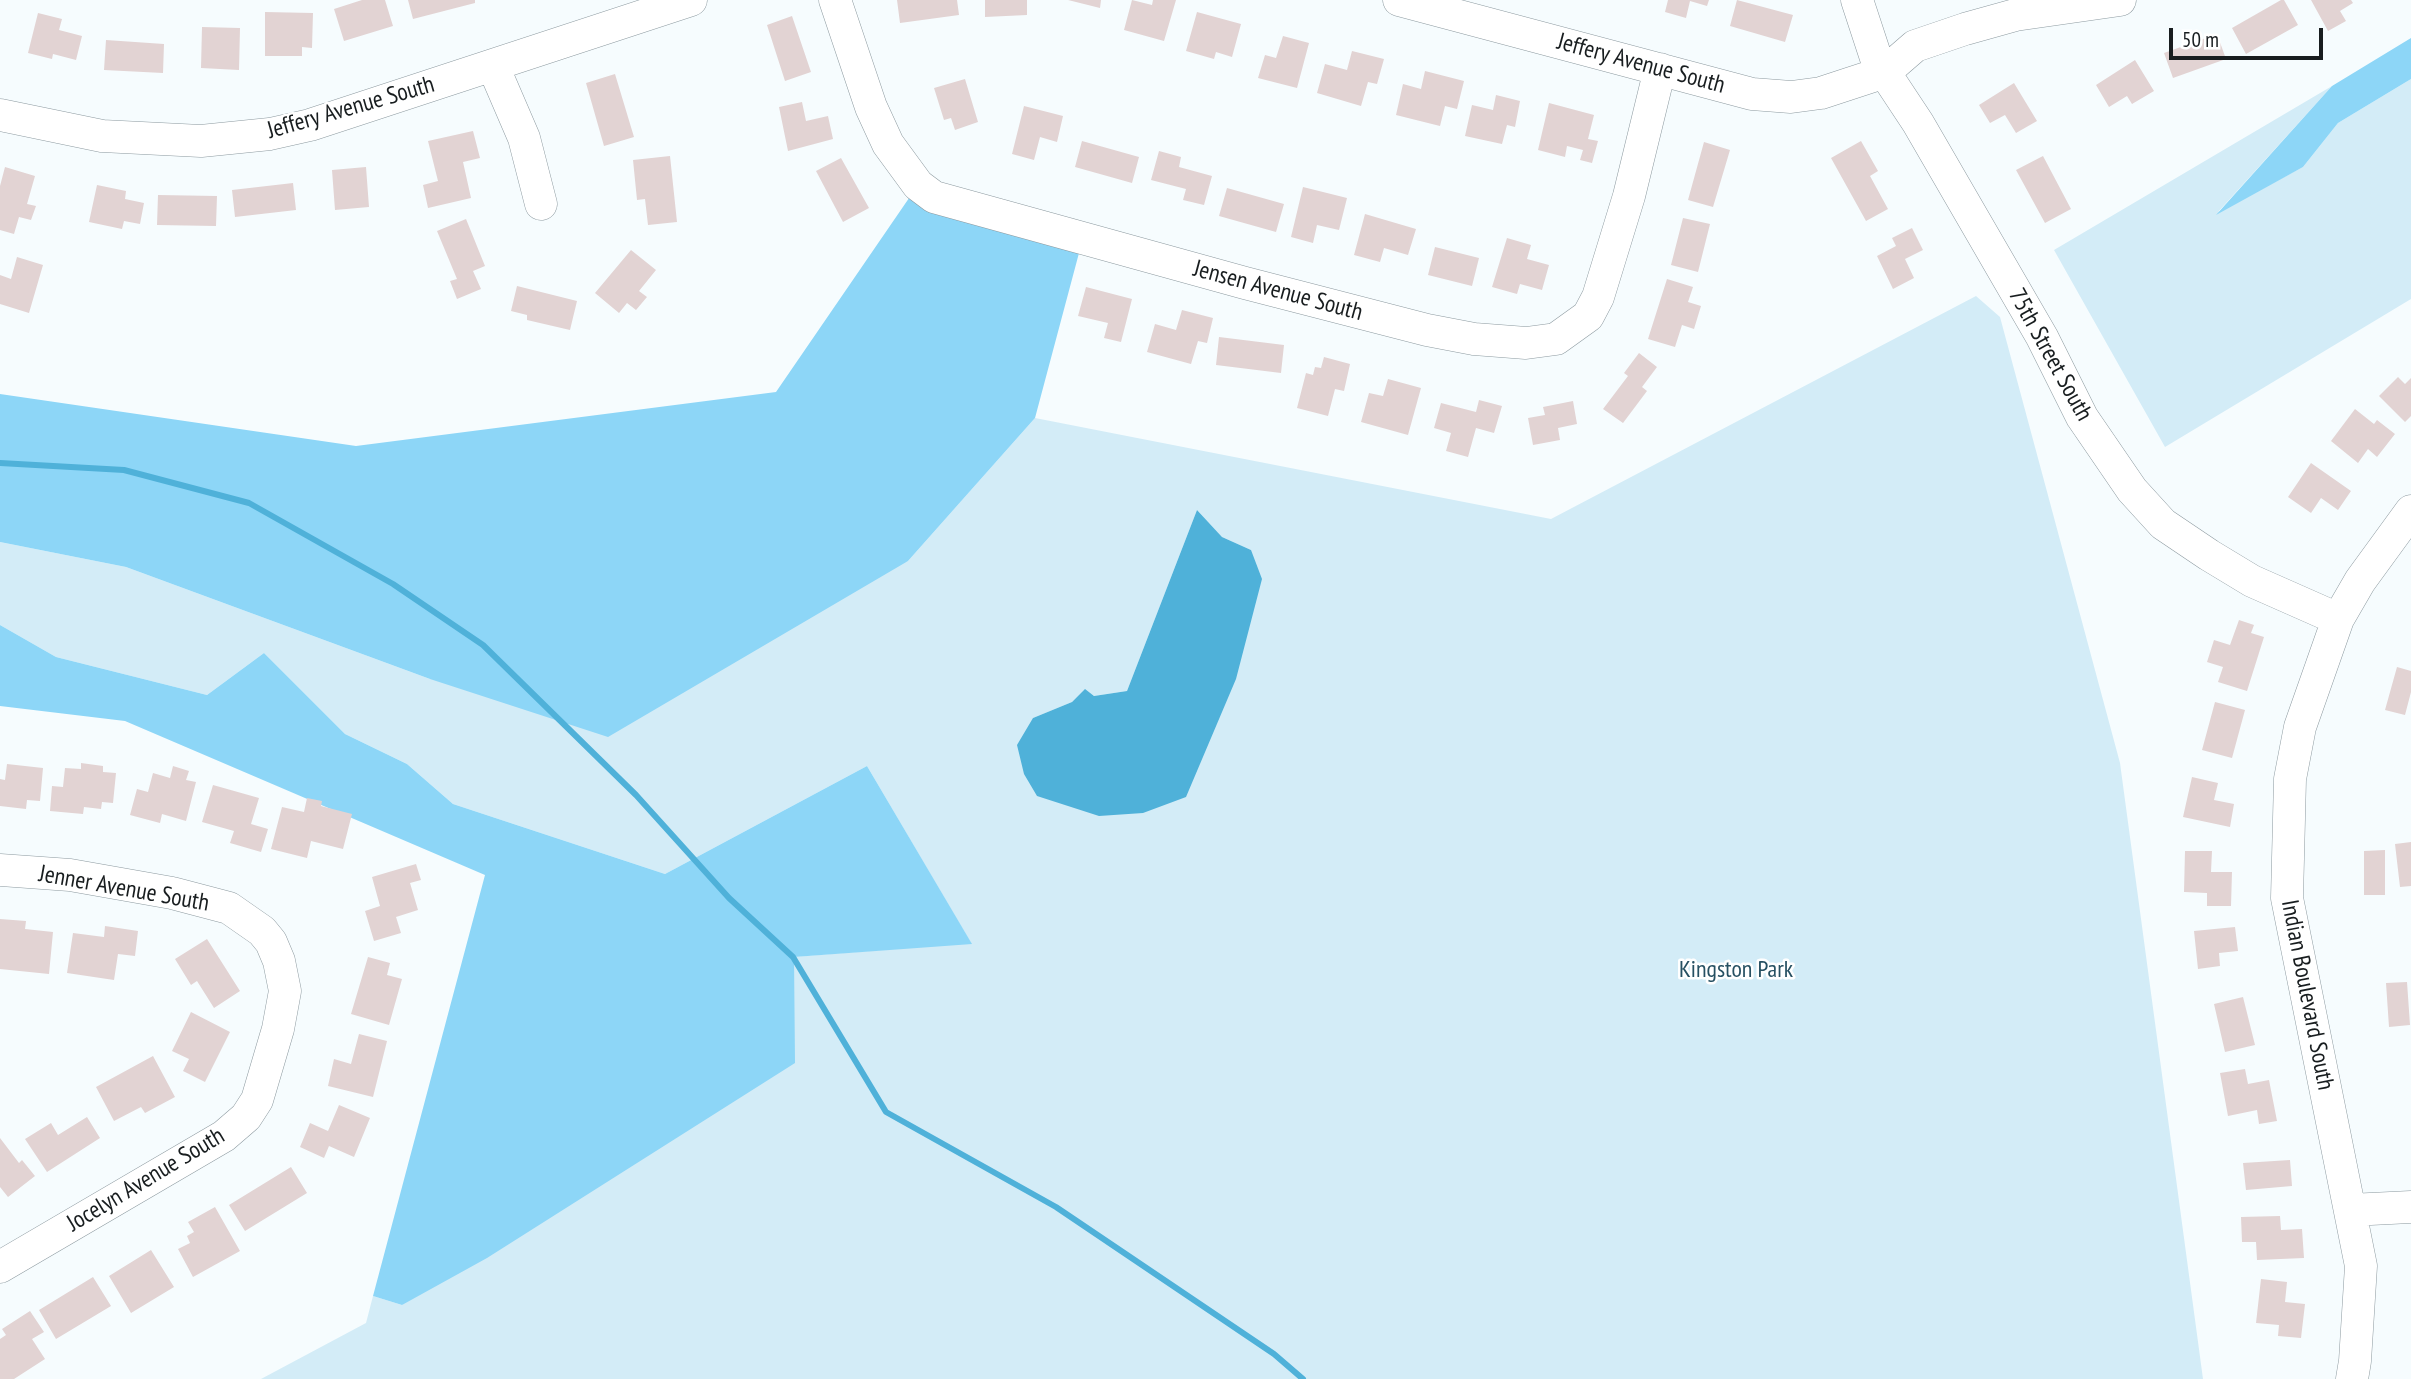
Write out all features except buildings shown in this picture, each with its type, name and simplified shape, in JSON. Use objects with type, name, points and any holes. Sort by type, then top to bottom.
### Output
[{"type":"street","name":"Jeffery Avenue South","points":[[0,115],[102,136],[201,141],[256,135],[310,125],[691,0]]},
{"type":"street","name":"Jensen Avenue South","points":[[835,0],[871,107],[888,144],[918,185],[934,197],[1245,283],[1427,330],[1474,339],[1526,343],[1556,339],[1588,316],[1598,297],[1629,195],[1660,69]]},
{"type":"street","name":"Jeffery Avenue South","points":[[1398,0],[1752,94],[1791,97],[1821,93],[1885,72]]},
{"type":"street","name":"75th Street South","points":[[1857,0],[1877,61],[1918,122],[2042,337],[2082,417],[2132,490],[2163,524],[2209,555],[2252,581],[2338,619]]},
{"type":"street","points":[[1885,72],[1915,46],[1965,29],[2015,15],[2120,0]]},
{"type":"street","points":[[493,66],[524,138],[541,204]]},
{"type":"street","name":"Indian Boulevard South","points":[[2352,1379],[2356,1361],[2361,1266],[2287,898],[2290,779],[2300,727],[2338,619],[2360,581],[2411,511]]},
{"type":"street","name":"Jenner Avenue South","points":[[0,870],[70,875],[172,893],[229,908],[262,931],[271,942],[279,961],[285,991],[278,1030]]},
{"type":"street","name":"Jocelyn Avenue South","points":[[0,1267],[224,1136],[247,1117],[257,1100],[278,1030]]},
{"type":"street","points":[[2350,1210],[2411,1207]]},
{"type":"green space","points":[[2411,79],[2411,299],[2165,447],[2054,250],[2332,86],[2218,212],[2303,167],[2338,123]]},
{"type":"green space","name":"Kingston Park","points":[[1976,296],[2000,317],[2120,763],[2203,1379],[261,1379],[366,1323],[373,1296],[402,1305],[793,957],[971,943],[867,766],[665,874],[453,804],[407,764],[345,734],[264,653],[207,695],[56,657],[0,625],[0,542],[126,567],[430,679],[908,561],[1035,418],[1551,519]],"holes":[[[1197,510],[1222,537],[1251,550],[1037,796],[1033,718],[1072,702],[1085,690],[1094,696],[1127,691]]]},
{"type":"shaded area","points":[[2411,38],[2411,79],[2338,123],[2303,167],[2216,215],[2332,86]]},
{"type":"shaded area","points":[[918,185],[1083,238],[1035,418],[908,561],[608,737],[430,679],[126,567],[0,542],[0,394],[356,446],[776,392]]},
{"type":"shaded area","points":[[1197,510],[1222,537],[1251,550],[1262,579],[1236,679],[1186,797],[1143,813],[1099,816],[1037,796],[1024,774],[1017,745],[1033,718],[1072,702],[1085,689],[1094,696],[1127,691]]},
{"type":"shaded area","points":[[0,625],[56,657],[207,695],[264,653],[345,734],[407,764],[453,804],[665,874],[867,766],[972,944],[794,957],[795,1063],[487,1258],[402,1305],[373,1296],[485,875],[125,721],[0,706]]},
{"type":"waterway","points":[[0,463],[124,470],[249,503],[393,584],[483,645],[636,795],[729,898],[793,957],[886,1112],[1056,1207],[1274,1354],[1303,1379]]}]
